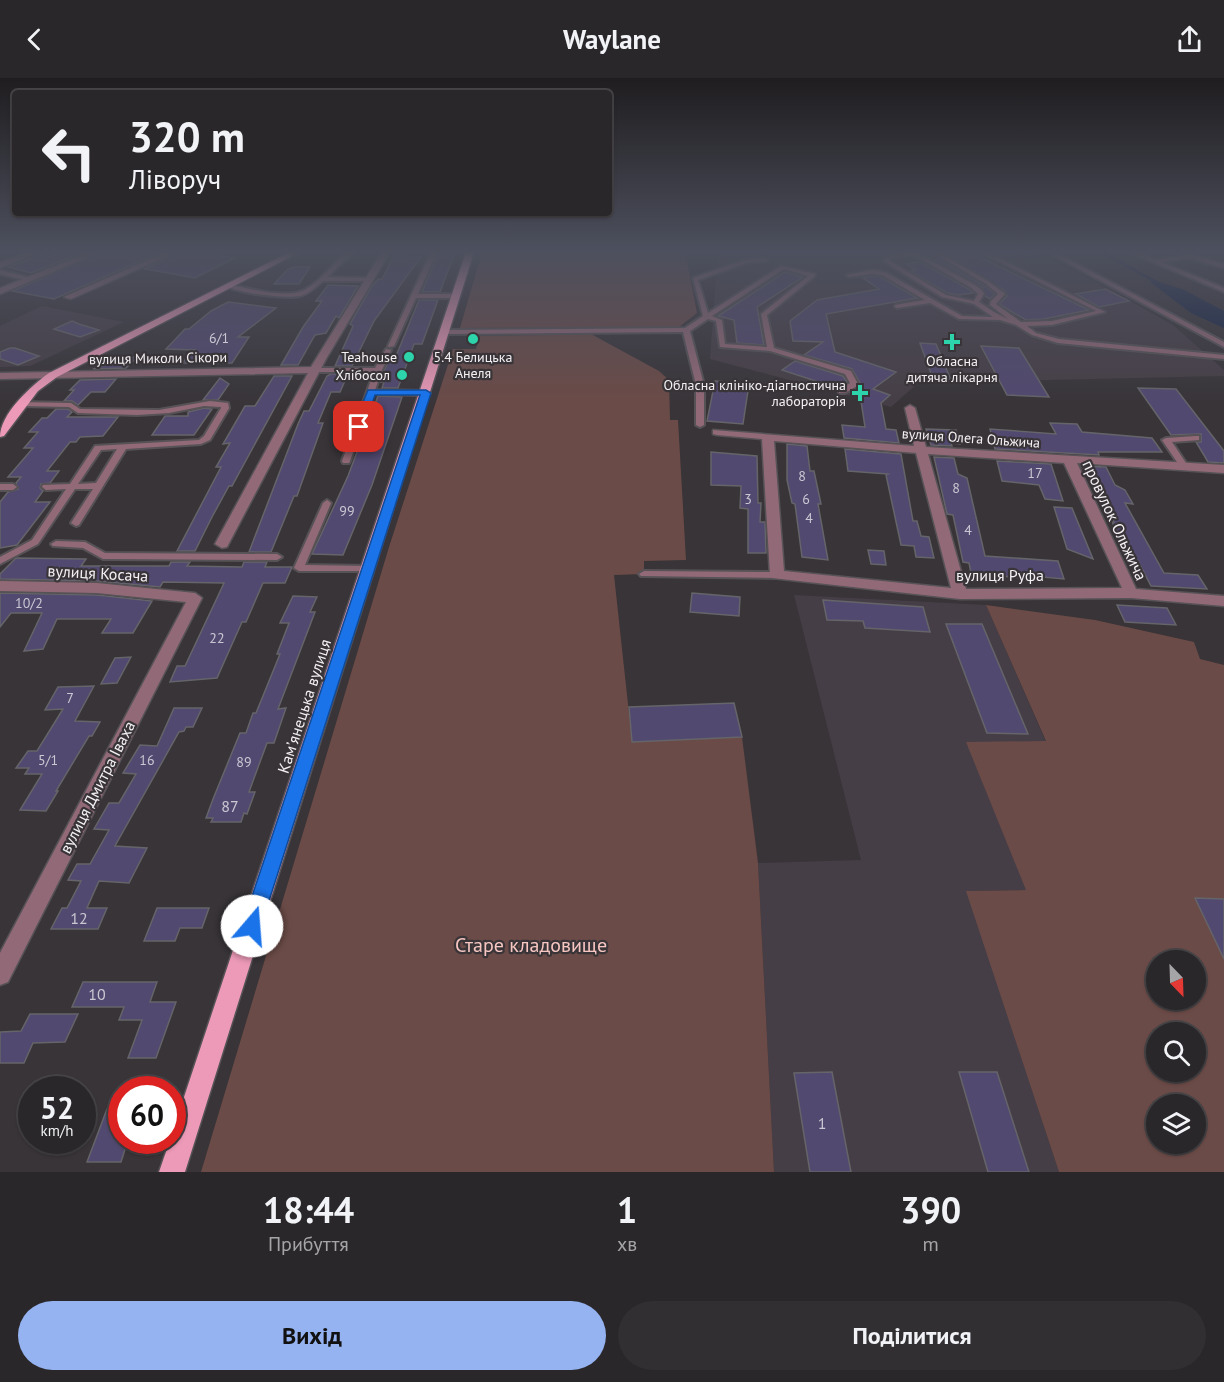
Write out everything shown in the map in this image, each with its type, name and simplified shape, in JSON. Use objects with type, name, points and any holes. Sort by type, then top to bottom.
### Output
[{"type":"main road","points":[[0,434],[34,389],[54,375],[195,303]]},
{"type":"main road","name":"Камʼянецька вулиця","points":[[172,1172],[455,303]]},
{"type":"street","points":[[222,544],[354,303]]},
{"type":"street","name":"вулиця Миколи Сікори","points":[[0,376],[316,370]]},
{"type":"street","points":[[910,408],[960,594]]},
{"type":"street","name":"вулиця Олега Ольжича","points":[[717,432],[920,450],[1224,469]]},
{"type":"street","points":[[768,436],[777,575]]},
{"type":"street","name":"провулок Ольжича","points":[[1069,460],[1131,593]]},
{"type":"street","name":"вулиця Руфа","points":[[777,575],[960,594],[1131,593],[1224,601]]},
{"type":"street","name":"вулиця Косача","points":[[0,586],[97,588],[195,598]]},
{"type":"street","name":"вулиця Дмитра Іваха","points":[[0,975],[195,598]]},
{"type":"lane","points":[[346,461],[378,370],[410,303]]},
{"type":"lane","points":[[702,303],[706,316]]},
{"type":"lane","points":[[445,332],[687,330],[726,303]]},
{"type":"lane","points":[[771,349],[764,314],[778,303]]},
{"type":"lane","points":[[897,306],[916,303]]},
{"type":"lane","points":[[933,303],[961,318],[998,319],[1023,326],[1102,312],[1084,303]]},
{"type":"lane","points":[[977,303],[998,319]]},
{"type":"lane","points":[[993,303],[993,306],[1034,334],[1058,341],[1224,357]]},
{"type":"lane","points":[[1146,303],[1224,345]]},
{"type":"lane","points":[[706,316],[719,320],[722,346],[771,349],[848,373],[854,384],[842,391]]},
{"type":"lane","points":[[687,330],[700,385],[700,425]]},
{"type":"lane","points":[[316,370],[378,370]]},
{"type":"lane","points":[[385,385],[399,385],[396,392]]},
{"type":"lane","points":[[371,392],[426,393]]},
{"type":"lane","points":[[0,561],[35,542],[98,448],[201,442],[207,438],[225,408],[225,405],[190,404],[168,411],[78,411],[71,405],[21,404]]},
{"type":"lane","points":[[1184,466],[1166,440],[1196,438]]},
{"type":"lane","points":[[76,523],[123,447]]},
{"type":"lane","points":[[46,487],[98,486]]},
{"type":"lane","points":[[0,487],[13,487]]},
{"type":"lane","points":[[327,503],[299,568],[367,569]]},
{"type":"lane","points":[[56,544],[85,545],[103,556],[277,557]]},
{"type":"lane","points":[[216,556],[222,544]]},
{"type":"lane","points":[[644,574],[777,575]]},
{"type":"shaded area","name":"Обласна дитяча лікарня","points":[[714,303],[1134,303],[1173,325],[1224,370],[1224,376],[918,383],[891,407],[710,359]]},
{"type":"shaded area","points":[[42,306],[124,322],[30,366],[0,367],[0,326]]},
{"type":"shaded area","points":[[794,595],[986,605],[1046,742],[1026,890],[967,891],[1059,1172],[774,1172],[758,863],[861,860]]},
{"type":"green space","points":[[467,303],[695,303],[697,313],[679,327],[460,328]]},
{"type":"green space","name":"Старе кладовище","points":[[591,334],[659,371],[669,380],[670,420],[678,420],[686,560],[644,561],[644,574],[614,575],[632,741],[742,737],[758,863],[774,1172],[201,1172],[389,547],[453,349],[476,349],[480,336]]},
{"type":"green space","points":[[986,605],[1095,620],[1194,642],[1200,659],[1224,665],[1224,899],[1195,898],[1224,959],[1224,1172],[1059,1172],[966,891],[1026,890],[966,742],[1046,741]]},
{"type":"water","points":[[1178,303],[1209,303],[1224,311],[1224,328],[1191,313]]},
{"type":"building","points":[[226,303],[276,308],[238,337],[249,337],[232,363],[182,363],[195,350],[166,349],[185,329],[189,329],[211,311]]},
{"type":"building","points":[[320,303],[348,303],[339,318],[336,316],[326,333],[315,335],[298,365],[281,365],[303,327]]},
{"type":"building","points":[[362,303],[387,303],[374,321],[352,366],[335,366],[353,326],[350,324]]},
{"type":"building","points":[[418,303],[437,303],[422,344],[414,344],[398,388],[382,388],[384,382],[380,382],[384,371],[391,356],[396,356]]},
{"type":"building","points":[[738,303],[763,303],[757,307],[764,345],[737,343],[734,320],[718,316]]},
{"type":"building","points":[[813,303],[888,303],[826,314],[835,352],[896,372],[873,389],[890,395],[881,403],[886,429],[896,430],[899,443],[844,438],[842,425],[865,427],[860,395],[851,392],[858,388],[860,383],[852,369],[804,355],[823,342],[793,341],[790,321]]},
{"type":"building","points":[[1075,303],[1089,310],[1044,319],[1026,320],[999,304]]},
{"type":"building","points":[[1092,303],[1119,303],[1099,307]]},
{"type":"building","points":[[72,321],[99,330],[80,337],[54,329]]},
{"type":"building","points":[[920,343],[936,344],[951,380],[933,379]]},
{"type":"building","points":[[981,346],[1019,348],[1049,397],[1007,395]]},
{"type":"building","points":[[10,348],[39,356],[18,365],[0,359],[0,352]]},
{"type":"building","points":[[138,356],[126,368],[93,369]]},
{"type":"building","points":[[795,361],[843,376],[847,382],[837,388],[782,370]]},
{"type":"building","points":[[348,374],[340,392],[331,392],[318,423],[323,423],[297,496],[294,496],[271,552],[249,552],[298,424],[304,411],[309,411],[327,376]]},
{"type":"building","points":[[274,376],[292,376],[195,551],[177,551],[221,467],[216,467],[230,443],[223,444],[245,406],[255,406]]},
{"type":"building","points":[[220,378],[229,384],[218,400],[203,400]]},
{"type":"building","points":[[116,379],[105,392],[91,392],[78,405],[72,401],[64,401],[74,390],[70,390],[80,380]]},
{"type":"building","points":[[715,381],[749,384],[743,424],[707,421]]},
{"type":"building","points":[[1138,388],[1176,389],[1224,451],[1224,463],[1208,462],[1196,442],[1201,442],[1201,434],[1171,435]]},
{"type":"building","points":[[378,396],[402,397],[372,485],[343,555],[312,554],[348,476]]},
{"type":"building","points":[[204,408],[212,409],[194,435],[152,435],[165,416],[188,416],[188,412]]},
{"type":"building","points":[[56,409],[68,409],[72,412],[67,417],[118,417],[103,436],[80,437],[76,442],[70,442],[47,471],[59,471],[50,483],[41,484],[40,488],[43,491],[35,502],[50,502],[17,545],[0,548],[0,502],[8,492],[18,489],[16,483],[21,477],[8,477],[33,448],[24,448],[38,432],[29,432],[42,418],[47,418]]},
{"type":"building","points":[[1050,423],[1077,424],[1082,432],[1152,438],[1162,452],[1098,452],[1099,455],[995,449],[990,429],[1056,434]]},
{"type":"building","points":[[926,429],[956,430],[960,444],[931,445]]},
{"type":"building","points":[[787,444],[807,446],[810,471],[814,471],[821,504],[818,504],[828,560],[802,557],[795,504],[792,503],[787,480]]},
{"type":"building","points":[[845,449],[901,454],[913,521],[917,521],[921,536],[929,537],[934,558],[916,557],[914,546],[901,545],[886,475],[888,474],[848,471]]},
{"type":"building","points":[[711,452],[757,456],[758,503],[761,503],[760,522],[765,522],[766,553],[748,553],[748,509],[740,508],[741,486],[711,485]]},
{"type":"building","points":[[934,457],[954,458],[958,474],[967,478],[985,556],[1058,561],[1064,579],[1031,576],[1032,579],[971,573],[969,563],[963,562],[953,515],[947,514]]},
{"type":"building","points":[[997,461],[1051,464],[1063,501],[1045,499],[1039,485],[1002,481]]},
{"type":"building","points":[[1081,466],[1106,467],[1115,485],[1125,490],[1133,504],[1125,503],[1164,573],[1198,575],[1207,589],[1151,586],[1138,561],[1133,560],[1112,522],[1114,522],[1108,511],[1111,511],[1096,484]]},
{"type":"building","points":[[1054,507],[1072,508],[1093,559],[1067,549]]},
{"type":"building","points":[[868,550],[884,551],[886,565],[871,564]]},
{"type":"building","points":[[16,558],[86,559],[81,566],[169,566],[171,562],[190,562],[187,566],[242,567],[244,562],[267,562],[265,567],[292,567],[285,583],[263,583],[246,622],[242,622],[217,678],[170,682],[177,666],[185,666],[224,583],[163,582],[160,587],[97,581],[0,579],[0,574]]},
{"type":"building","points":[[0,593],[97,595],[152,601],[133,633],[102,633],[111,619],[57,619],[43,649],[24,651],[42,613],[11,613],[0,627]]},
{"type":"building","points":[[692,593],[740,597],[739,616],[690,612]]},
{"type":"building","points":[[293,596],[317,597],[310,612],[315,612],[278,709],[286,708],[274,743],[267,743],[249,792],[255,792],[247,814],[244,813],[241,822],[211,822],[213,818],[206,818],[240,733],[246,733],[280,654],[277,654],[289,623],[280,623]]},
{"type":"building","points":[[823,600],[923,607],[930,632],[865,628],[863,621],[827,620]]},
{"type":"building","points":[[1117,605],[1167,608],[1176,625],[1125,622]]},
{"type":"building","points":[[946,624],[982,624],[1028,734],[987,733]]},
{"type":"building","points":[[131,657],[117,683],[101,684],[115,658]]},
{"type":"building","points":[[94,686],[75,721],[100,722],[92,736],[89,736],[46,811],[20,810],[42,774],[25,774],[29,768],[16,768],[28,751],[37,751],[63,709],[45,710],[58,687]]},
{"type":"building","points":[[734,703],[742,737],[632,742],[629,707]]},
{"type":"building","points":[[174,708],[202,708],[193,727],[186,727],[184,731],[179,732],[115,846],[147,848],[129,883],[99,881],[87,908],[107,908],[98,929],[51,929],[62,908],[67,908],[81,881],[68,880],[77,864],[90,864],[109,830],[94,829],[109,803],[119,803],[136,774],[123,773],[140,745],[157,746]]},
{"type":"building","points":[[1195,898],[1224,899],[1224,959]]},
{"type":"building","points":[[157,908],[209,908],[202,928],[180,928],[175,941],[144,941]]},
{"type":"building","points":[[83,982],[157,982],[150,1002],[176,1002],[156,1058],[128,1058],[142,1020],[119,1020],[124,1007],[72,1007]]},
{"type":"building","points":[[30,1014],[78,1014],[65,1042],[33,1043],[24,1063],[0,1063],[0,1032],[21,1031]]},
{"type":"building","points":[[832,1072],[851,1172],[810,1172],[794,1073]]},
{"type":"building","points":[[959,1072],[997,1072],[1029,1172],[988,1172]]},
{"type":"building","points":[[108,1109],[108,1154],[124,1154],[121,1162],[87,1162],[90,1154],[96,1154],[96,1138]]},
{"type":"place","name":"5.4 Белицька Анеля","points":[[473,339]]},
{"type":"place","name":"Обласна дитяча лікарня","points":[[952,342]]},
{"type":"place","name":"Teahouse","points":[[409,357]]},
{"type":"place","name":"Хлібосол","points":[[402,375]]},
{"type":"place","name":"Обласна клініко-діагностична лабораторія","points":[[860,393]]},
{"type":"route","points":[[252,926],[426,393],[371,392],[359,427]]}]
